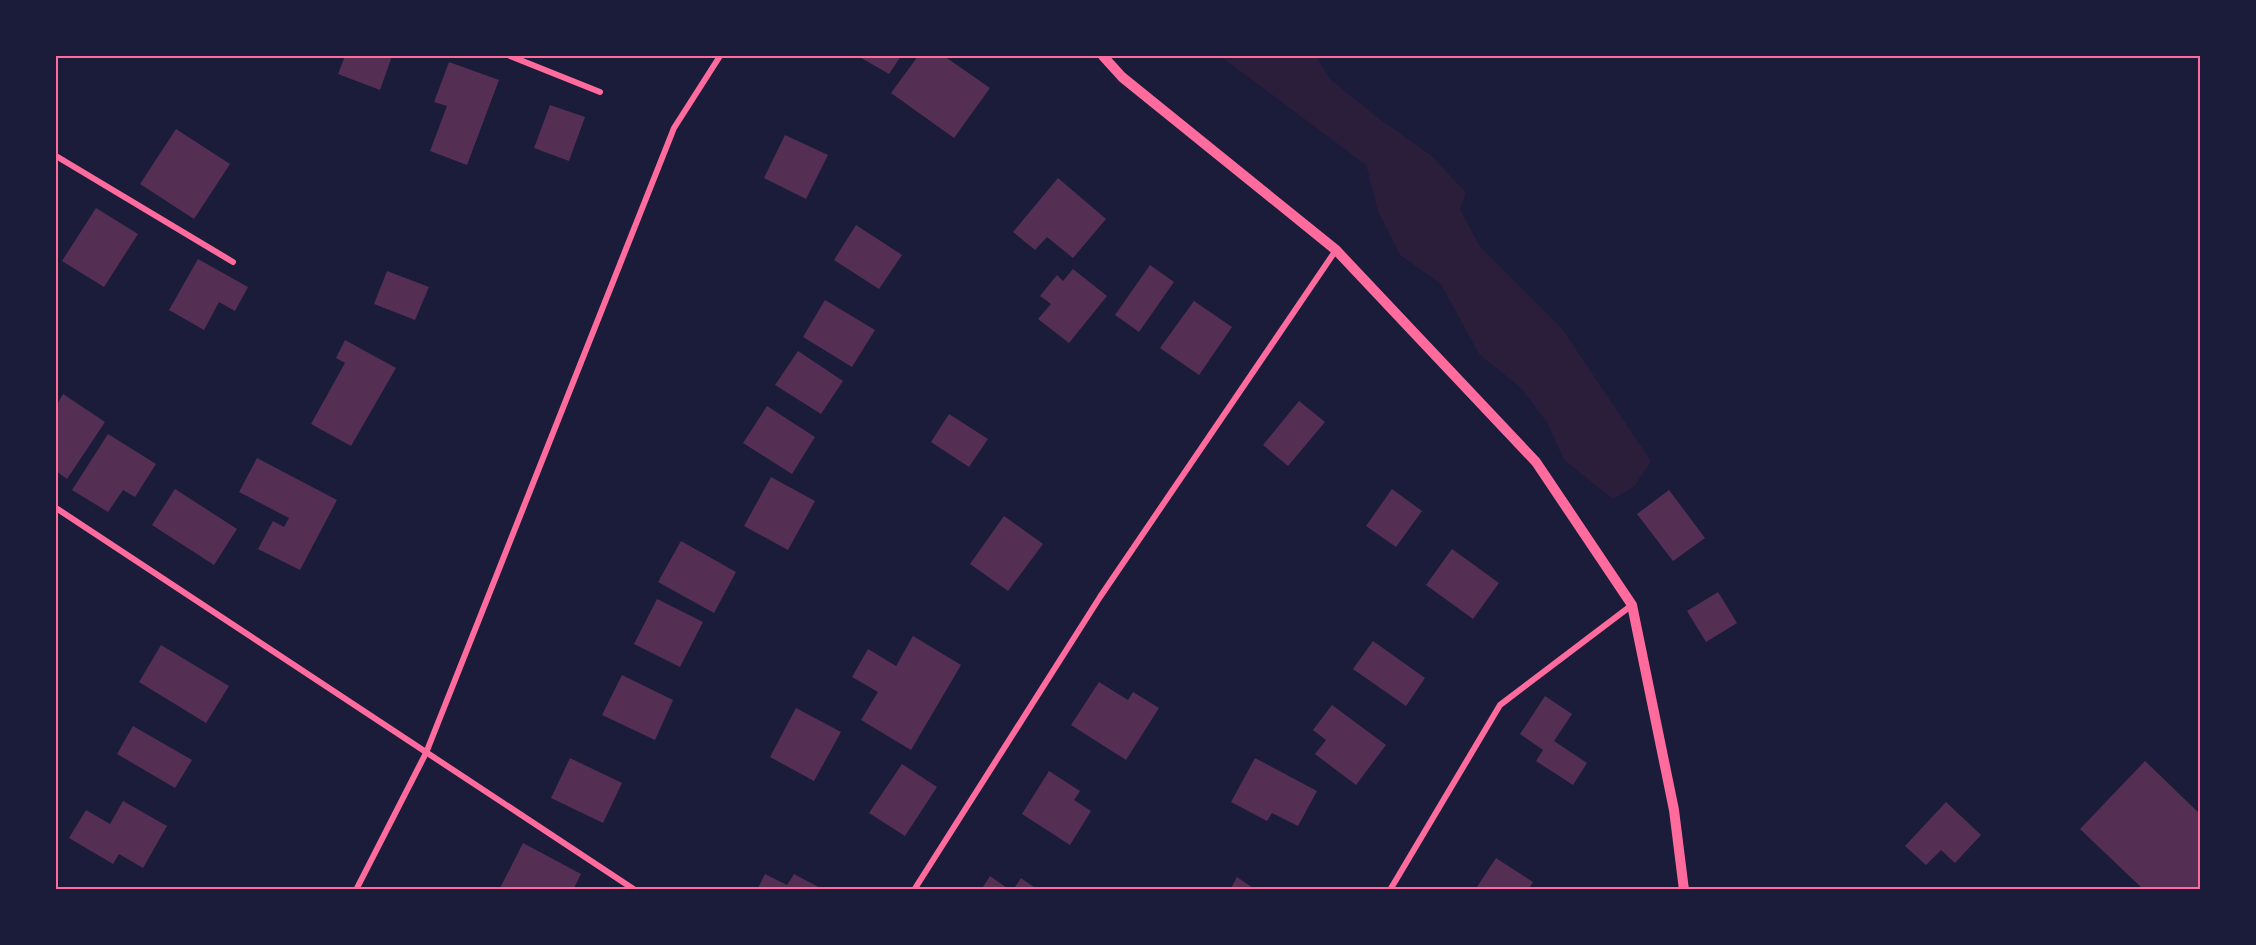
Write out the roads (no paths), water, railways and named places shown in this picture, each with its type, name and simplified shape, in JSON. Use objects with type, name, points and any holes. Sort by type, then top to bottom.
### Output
[{"type":"street","points":[[510,56],[600,92]]},
{"type":"street","points":[[356,890],[426,753],[674,128],[720,56]]},
{"type":"street","points":[[1103,56],[1122,77],[1336,250],[1536,462],[1632,604],[1674,810],[1684,890]]},
{"type":"street","points":[[56,156],[233,262]]},
{"type":"street","points":[[914,890],[1100,597],[1336,250]]},
{"type":"street","points":[[56,508],[635,890]]},
{"type":"street","points":[[1390,890],[1500,705],[1632,604]]}]
